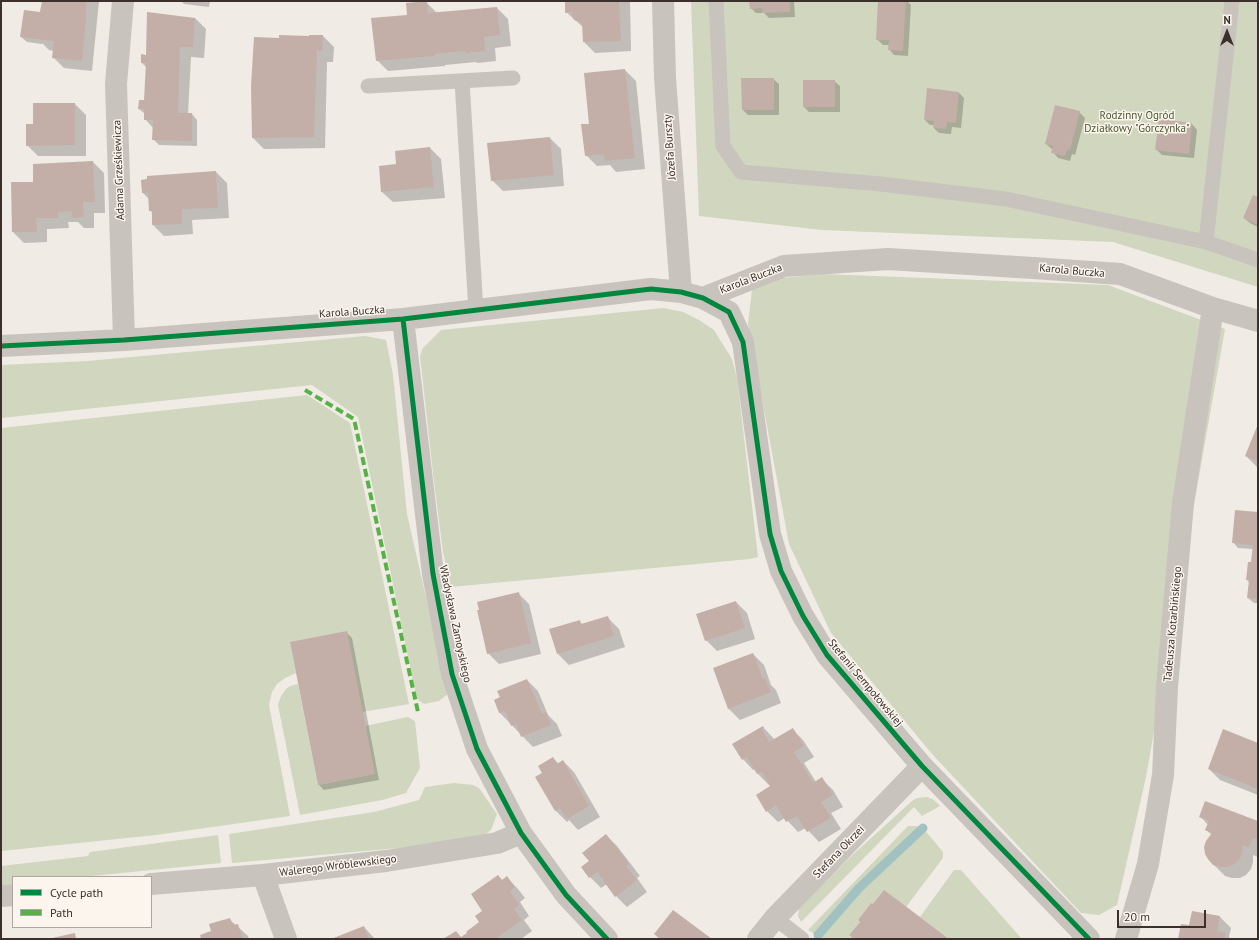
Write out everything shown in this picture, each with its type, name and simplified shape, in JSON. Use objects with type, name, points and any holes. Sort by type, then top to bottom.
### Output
[{"type":"street","name":"Adama Grześkiewicza","points":[[123,1],[116,84],[124,340]]},
{"type":"street","name":"Józefa Burszty","points":[[663,1],[665,78],[681,292]]},
{"type":"street","name":"Karola Buczka","points":[[1,346],[124,340],[402,319],[651,289],[681,292],[703,298],[784,266],[888,259],[1120,274],[1213,308],[1258,321]]},
{"type":"street","name":"Stefanii Sempołowskiej","points":[[703,298],[729,312],[743,342],[770,534],[781,571],[803,616],[827,655],[922,766],[1089,939]]},
{"type":"street","name":"Tadeusza Kotarbińskiego","points":[[1126,939],[1148,864],[1162,775],[1167,687],[1183,503],[1213,308]]},
{"type":"street","name":"Władysława Zamoyskiego","points":[[402,319],[433,574],[452,674],[477,749],[521,833],[566,895],[607,939]]},
{"type":"street","name":"Stefana Okrzei","points":[[758,939],[775,918],[922,766]]},
{"type":"street","name":"Walerego Wróblewskiego","points":[[152,884],[263,875],[393,860],[497,842],[521,833]]},
{"type":"street","points":[[263,875],[286,939]]},
{"type":"street","points":[[1,896],[12,895]]},
{"type":"lane","points":[[716,1],[723,146],[740,172],[881,184],[1006,199],[1206,242],[1258,260]]},
{"type":"lane","points":[[1206,242],[1232,1]]},
{"type":"lane","points":[[368,86],[513,78]]},
{"type":"lane","points":[[462,81],[476,311]]},
{"type":"lane","points":[[775,918],[802,939]]},
{"type":"green space","name":"Rodzinny Ogród Działkowy \"Górczynka\"","points":[[691,1],[1258,1],[1258,287],[1113,242],[822,230],[699,216]]},
{"type":"green space","points":[[822,274],[1108,285],[1225,329],[1146,777],[1117,905],[1099,915],[1081,913],[933,755],[831,633],[789,544],[748,324],[753,281]]},
{"type":"green space","points":[[664,308],[683,312],[714,330],[732,359],[737,378],[758,557],[750,559],[451,587],[443,552],[434,482],[420,356],[423,348],[441,330]]},
{"type":"green space","points":[[365,336],[386,340],[393,375],[407,514],[448,694],[439,701],[424,704],[417,699],[358,417],[312,385],[1,418],[1,365],[87,361]]},
{"type":"green space","points":[[307,395],[350,423],[409,704],[362,712],[290,642],[296,673],[277,684],[272,692],[269,705],[290,816],[156,835],[1,851],[1,428]]},
{"type":"green space","points":[[298,684],[318,785],[374,774],[365,726],[408,717],[415,721],[420,768],[406,793],[382,800],[300,815],[278,705],[281,696],[286,689],[290,686]]},
{"type":"green space","points":[[454,783],[473,785],[479,788],[497,814],[491,830],[476,841],[232,863],[229,834],[374,812],[419,800],[425,787]]},
{"type":"green space","points":[[927,797],[934,800],[940,806],[922,816],[914,807],[801,922],[798,916],[799,907],[848,859],[912,801],[917,798]]},
{"type":"green space","points":[[908,826],[923,828],[943,852],[943,858],[906,907],[871,903],[858,920],[860,922],[849,935],[854,939],[823,939],[808,930]]},
{"type":"green space","points":[[218,835],[221,863],[92,876],[12,876],[12,884],[1,885],[1,866],[88,856],[90,852]]},
{"type":"green space","points":[[954,870],[961,870],[1022,939],[949,939],[920,917]]},
{"type":"building","points":[[42,1],[87,1],[82,61],[52,58],[54,41],[20,37],[24,10],[40,12]]},
{"type":"building","points":[[427,1],[428,13],[497,7],[500,35],[484,37],[485,51],[465,53],[465,51],[434,54],[434,56],[376,61],[371,18],[407,15],[406,3]]},
{"type":"building","points":[[565,1],[619,1],[621,41],[583,42],[582,23],[574,20],[572,12],[565,13]]},
{"type":"building","points":[[749,1],[790,1],[790,12],[762,13],[762,8],[750,9]]},
{"type":"building","points":[[878,1],[906,1],[903,51],[888,50],[889,40],[876,40]]},
{"type":"building","points":[[147,12],[195,18],[193,47],[180,47],[178,113],[192,113],[192,141],[152,140],[153,120],[144,120],[144,109],[138,109],[139,100],[144,100],[146,63],[141,63],[141,54],[146,55]]},
{"type":"building","points":[[279,35],[323,35],[322,51],[317,51],[314,137],[252,138],[251,86],[254,37],[279,38]]},
{"type":"building","points":[[625,69],[635,158],[605,161],[604,154],[585,156],[581,124],[589,124],[584,73]]},
{"type":"building","points":[[741,78],[774,78],[774,110],[742,110]]},
{"type":"building","points":[[803,80],[835,80],[835,107],[803,107]]},
{"type":"building","points":[[927,88],[959,92],[956,123],[947,122],[946,129],[933,128],[934,121],[924,120]]},
{"type":"building","points":[[33,103],[75,103],[75,145],[26,146],[26,124],[33,124]]},
{"type":"building","points":[[1055,105],[1080,111],[1070,150],[1067,150],[1065,156],[1051,153],[1053,146],[1045,144]]},
{"type":"building","points":[[1159,119],[1192,123],[1189,154],[1155,150]]},
{"type":"building","points":[[550,137],[554,175],[491,181],[487,143]]},
{"type":"building","points":[[430,147],[434,187],[381,192],[379,166],[396,164],[395,151]]},
{"type":"building","points":[[93,161],[95,202],[83,202],[84,217],[72,218],[72,211],[58,212],[58,218],[36,218],[37,232],[12,232],[11,182],[33,182],[33,164]]},
{"type":"building","points":[[216,171],[218,208],[182,209],[182,224],[152,225],[152,211],[149,211],[148,193],[142,193],[141,180],[147,179],[147,176]]},
{"type":"building","points":[[1253,195],[1258,197],[1258,225],[1243,218]]},
{"type":"building","points":[[1258,424],[1258,461],[1245,456]]},
{"type":"building","points":[[1235,510],[1258,512],[1258,599],[1247,598],[1249,580],[1246,580],[1248,562],[1251,562],[1253,545],[1232,543]]},
{"type":"building","points":[[519,592],[531,643],[487,654],[477,610],[479,610],[477,602]]},
{"type":"building","points":[[736,601],[745,628],[705,641],[696,614]]},
{"type":"building","points":[[608,616],[614,636],[557,654],[549,629],[580,620],[581,624]]},
{"type":"building","points":[[347,631],[375,774],[318,785],[290,642]]},
{"type":"building","points":[[753,653],[763,679],[765,678],[771,692],[728,709],[713,668]]},
{"type":"building","points":[[527,679],[542,714],[546,712],[551,725],[521,737],[516,724],[511,726],[505,711],[499,713],[494,700],[500,697],[497,691]]},
{"type":"building","points":[[763,726],[764,728],[762,729],[769,742],[793,728],[804,746],[794,752],[813,783],[822,777],[833,795],[821,802],[831,818],[807,832],[797,816],[786,822],[776,805],[766,812],[756,795],[770,786],[762,772],[757,774],[747,757],[742,760],[732,744]]},
{"type":"building","points":[[1223,729],[1258,743],[1258,789],[1208,769]]},
{"type":"building","points":[[553,757],[557,764],[563,760],[589,806],[567,819],[560,808],[555,811],[535,777],[542,773],[538,766]]},
{"type":"building","points":[[1205,801],[1258,821],[1258,840],[1253,838],[1249,847],[1242,845],[1243,851],[1240,858],[1235,864],[1228,867],[1213,865],[1205,854],[1204,847],[1206,841],[1212,833],[1205,830],[1209,821],[1199,817]]},
{"type":"building","points":[[606,834],[629,864],[626,866],[637,880],[615,897],[597,872],[589,878],[581,867],[589,861],[582,853]]},
{"type":"building","points":[[498,875],[502,880],[507,876],[515,887],[510,891],[519,905],[514,909],[522,920],[498,937],[500,939],[443,939],[456,931],[461,937],[479,922],[475,916],[482,911],[471,894]]},
{"type":"building","points":[[884,890],[949,939],[854,939],[849,935],[860,922],[858,920],[871,903],[873,904]]},
{"type":"building","points":[[673,910],[712,939],[660,939],[654,934]]},
{"type":"building","points":[[1192,911],[1220,916],[1217,931],[1226,933],[1224,939],[1178,939],[1181,924],[1189,925]]},
{"type":"building","points":[[230,918],[233,925],[238,924],[243,939],[201,939],[200,935],[211,931],[209,924]]},
{"type":"building","points":[[364,926],[369,939],[331,939]]},
{"type":"building","points":[[75,933],[76,939],[52,939],[52,938]]},
{"type":"waterway","points":[[818,935],[859,888],[923,828]]},
{"type":"marked path","points":[[305,390],[354,419],[418,712]]},
{"type":"cycle path","points":[[1,346],[124,340],[403,319],[651,289],[681,292],[703,298],[729,312],[743,342],[770,534],[781,571],[803,616],[827,655],[922,766],[1089,939]]},
{"type":"cycle path","points":[[403,319],[433,574],[452,674],[477,749],[521,833],[566,895],[607,939]]}]
